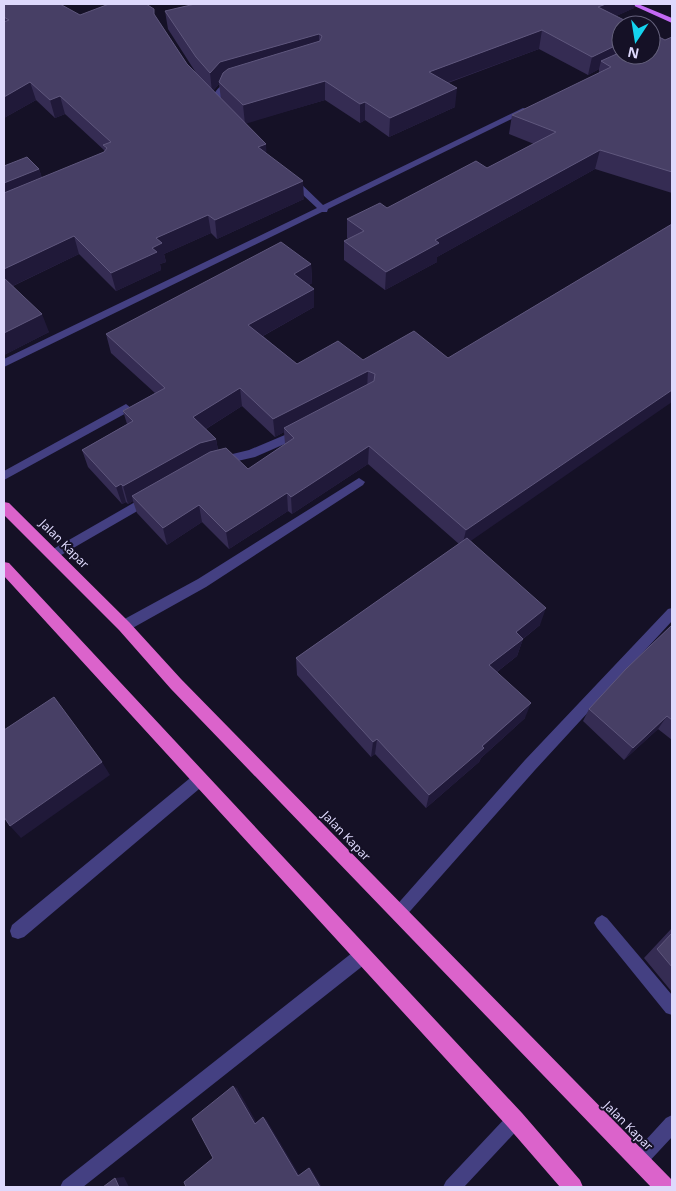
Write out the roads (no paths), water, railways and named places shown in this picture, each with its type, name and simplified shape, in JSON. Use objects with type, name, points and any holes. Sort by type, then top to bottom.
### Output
[{"type":"highway","name":"Jalan Kapar","points":[[4,506],[124,626],[176,684],[665,1187]]},
{"type":"highway","points":[[4,567],[516,1120],[573,1187]]},
{"type":"main road","points":[[633,4],[672,21]]},
{"type":"street","points":[[215,102],[219,90],[226,84],[242,79]]},
{"type":"street","points":[[4,362],[324,210],[534,107]]},
{"type":"street","points":[[288,175],[324,210]]},
{"type":"street","points":[[4,476],[126,408]]},
{"type":"street","points":[[208,465],[229,458],[251,454],[289,439],[313,426]]},
{"type":"street","points":[[124,626],[202,583],[359,482]]},
{"type":"street","points":[[52,555],[163,491]]},
{"type":"street","points":[[399,913],[530,765],[672,613]]},
{"type":"street","points":[[18,931],[200,780]]},
{"type":"street","points":[[602,923],[672,1007]]},
{"type":"street","points":[[68,1187],[363,955]]},
{"type":"street","points":[[452,1187],[516,1120]]},
{"type":"street","points":[[639,1160],[672,1124]]}]
